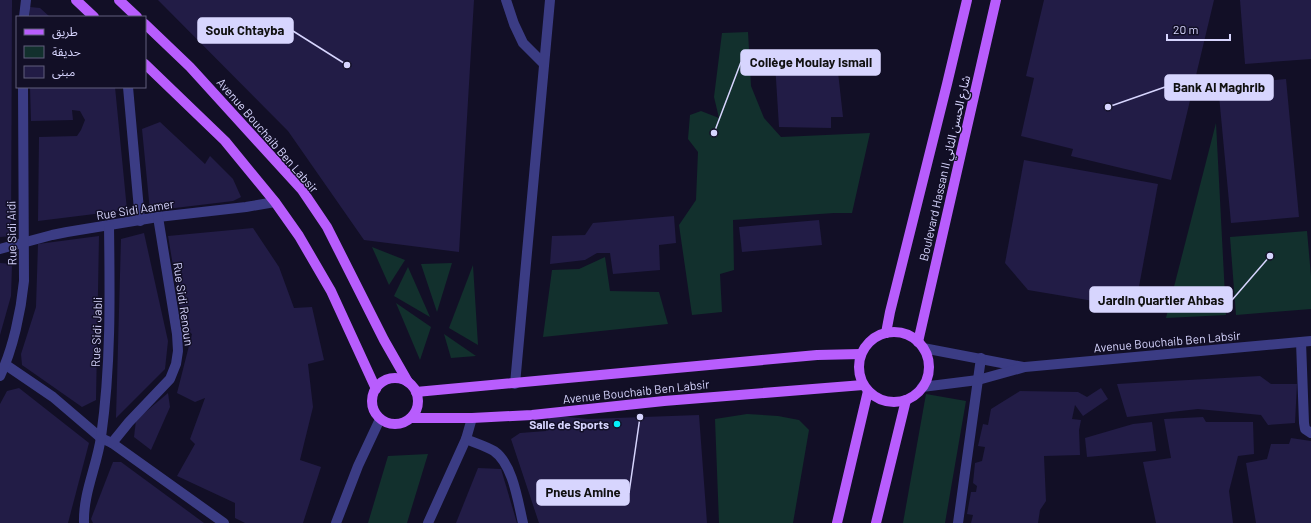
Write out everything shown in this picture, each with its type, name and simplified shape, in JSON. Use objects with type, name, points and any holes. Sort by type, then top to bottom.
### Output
[{"type":"main road","points":[[76,0],[93,16]]},
{"type":"main road","points":[[118,0],[136,16]]},
{"type":"main road","name":"Boulevard Hassan II شارع الحسن الثاني","points":[[886,333],[967,0]]},
{"type":"main road","name":"Boulevard Hassan II شارع الحسن الثاني","points":[[922,387],[927,380],[929,372],[927,356],[921,345],[996,0]]},
{"type":"main road","name":"Avenue Bouchaib Ben Labsir","points":[[146,25],[190,66],[302,190],[327,227],[384,340],[408,382]]},
{"type":"main road","points":[[146,65],[225,141],[275,202],[299,236],[331,291],[376,389]]},
{"type":"main road","points":[[921,345],[908,335],[898,332],[886,333],[871,340],[861,354],[858,364],[859,375],[866,388],[876,398],[896,402],[906,400],[915,395],[922,387]]},
{"type":"main road","name":"Avenue Bouchaib Ben Labsir","points":[[416,392],[817,355],[861,354]]},
{"type":"main road","points":[[390,379],[401,379],[408,382],[416,392],[418,399],[418,406],[411,418],[405,422],[397,424],[390,424],[380,419],[375,413],[372,403],[376,389],[384,381],[390,379]]},
{"type":"main road","points":[[836,523],[866,388]]},
{"type":"main road","name":"Avenue Bouchaib Ben Labsir","points":[[411,418],[472,418],[532,414],[664,401],[866,388]]},
{"type":"main road","points":[[876,523],[906,400]]},
{"type":"street","points":[[24,16],[26,0]]},
{"type":"street","points":[[506,0],[514,24],[523,43],[544,64]]},
{"type":"street","points":[[515,384],[550,0]]},
{"type":"street","name":"Rue Sidi Aidi","points":[[0,376],[6,365],[22,302],[24,281],[23,88]]},
{"type":"street","points":[[128,88],[140,221]]},
{"type":"street","name":"Rue Sidi Aamer","points":[[0,249],[52,235],[158,218],[275,202]]},
{"type":"street","name":"Rue Sidi Renoun","points":[[112,443],[129,422],[170,379],[176,364],[178,351],[177,334],[158,218]]},
{"type":"street","name":"Rue Sidi Jabli","points":[[84,523],[86,498],[101,438],[107,374],[110,302],[109,226]]},
{"type":"street","points":[[1306,342],[1304,419],[1305,429],[1311,433]]},
{"type":"street","name":"Avenue Bouchaib Ben Labsir","points":[[922,387],[978,380],[1025,367],[1306,342]]},
{"type":"street","name":"Avenue Bouchaib Ben Labsir","points":[[921,345],[1025,367]]},
{"type":"street","points":[[958,523],[981,358]]},
{"type":"street","points":[[6,365],[53,397],[101,438],[112,443],[224,523]]},
{"type":"street","points":[[428,523],[466,439],[472,418]]},
{"type":"street","points":[[336,523],[358,466],[380,419]]},
{"type":"street","points":[[466,439],[494,451],[501,457],[509,471],[523,523]]},
{"type":"green space","points":[[748,32],[751,86],[764,118],[781,137],[870,133],[852,213],[733,220],[734,270],[720,274],[722,312],[692,315],[679,225],[696,200],[698,152],[688,139],[690,115],[701,111],[719,118],[714,97],[722,33]]},
{"type":"green space","points":[[1216,123],[1226,315],[1166,318]]},
{"type":"green space","points":[[1307,231],[1311,276],[1311,309],[1236,315],[1230,237]]},
{"type":"green space","points":[[372,247],[405,260],[389,285]]},
{"type":"green space","points":[[605,257],[610,291],[659,292],[668,324],[543,337],[552,270],[579,269]]},
{"type":"green space","points":[[452,263],[437,312],[421,264]]},
{"type":"green space","points":[[473,265],[478,345],[449,328]]},
{"type":"green space","points":[[408,267],[430,317],[394,296]]},
{"type":"green space","points":[[396,303],[431,327],[420,360]]},
{"type":"green space","points":[[444,334],[476,356],[451,358]]},
{"type":"green space","points":[[926,394],[966,401],[945,523],[903,523]]},
{"type":"green space","points":[[747,414],[778,416],[799,420],[809,430],[793,523],[719,523],[715,419]]},
{"type":"green space","points":[[428,454],[407,523],[368,523],[388,456]]},
{"type":"building","points":[[0,0],[12,0],[11,236],[0,237]]},
{"type":"building","points":[[158,0],[474,0],[459,252],[364,240],[288,131]]},
{"type":"building","points":[[1044,0],[1214,0],[1171,180],[1071,156],[1073,149],[1021,136],[1034,78],[1026,76]]},
{"type":"building","points":[[1240,0],[1311,0],[1311,59],[1245,64]]},
{"type":"building","points":[[30,7],[40,8],[49,16],[30,16]]},
{"type":"building","points":[[775,63],[837,63],[843,117],[831,117],[831,128],[779,127]]},
{"type":"building","points":[[1286,79],[1299,217],[1231,223],[1218,85]]},
{"type":"building","points":[[30,88],[115,88],[127,210],[38,221],[39,137],[77,136],[85,120],[80,111],[72,110],[73,120],[31,121]]},
{"type":"building","points":[[160,122],[205,164],[210,156],[233,179],[241,197],[233,201],[150,211],[142,129]]},
{"type":"building","points":[[1024,160],[1158,184],[1135,308],[1028,290],[1005,263]]},
{"type":"building","points":[[674,216],[676,243],[659,245],[660,270],[613,274],[610,253],[597,253],[585,260],[550,264],[552,236],[585,235],[593,223]]},
{"type":"building","points":[[819,220],[822,245],[742,252],[739,227]]},
{"type":"building","points":[[253,228],[279,267],[294,308],[312,307],[324,360],[308,364],[313,407],[300,460],[321,467],[303,523],[245,523],[235,518],[235,503],[177,476],[195,444],[190,439],[205,398],[195,402],[177,393],[192,334],[185,329],[181,313],[168,236]]},
{"type":"building","points":[[144,233],[168,341],[165,369],[116,418],[121,239]]},
{"type":"building","points":[[99,236],[96,400],[82,407],[22,365],[21,354],[36,307],[38,244]]},
{"type":"building","points":[[0,263],[12,264],[11,296],[0,335]]},
{"type":"building","points":[[1260,376],[1271,384],[1297,384],[1295,423],[1268,425],[1261,415],[1198,409],[1127,417],[1117,384]]},
{"type":"building","points":[[19,388],[89,443],[68,523],[0,523],[0,404],[7,391]]},
{"type":"building","points":[[1101,388],[1108,399],[1083,416],[1075,405],[1072,419],[1081,420],[1079,430],[1080,455],[1044,456],[1046,501],[1040,510],[1038,523],[971,523],[973,515],[967,514],[971,492],[976,492],[977,486],[973,483],[975,463],[982,461],[985,447],[978,446],[983,424],[988,425],[991,409],[1020,391],[1078,392],[1087,397]]},
{"type":"building","points":[[168,393],[170,407],[151,450],[134,437],[136,420]]},
{"type":"building","points":[[549,415],[588,419],[699,415],[707,523],[539,523],[511,439],[520,433],[546,431]]},
{"type":"building","points":[[1203,417],[1206,422],[1253,422],[1254,454],[1238,456],[1229,491],[1233,523],[1156,523],[1143,462],[1171,458],[1164,419]]},
{"type":"building","points":[[1152,422],[1156,451],[1087,457],[1085,438],[1133,424]]},
{"type":"building","points":[[1291,438],[1311,441],[1311,523],[1256,523],[1246,463],[1267,459],[1271,444],[1289,444]]},
{"type":"building","points":[[113,462],[121,462],[204,523],[93,523],[91,519]]},
{"type":"building","points":[[478,468],[501,469],[517,523],[456,523]]},
{"type":"place","name":"Souk Chtayba","points":[[347,65]]},
{"type":"place","name":"Bank Al Maghrib","points":[[1108,107]]},
{"type":"place","name":"Collège Moulay Ismail","points":[[714,133]]},
{"type":"place","name":"Jardin Quartier Ahbas","points":[[1270,256]]},
{"type":"place","name":"Pneus Amine","points":[[640,417]]},
{"type":"place","name":"Salle de Sports","points":[[617,424]]}]
